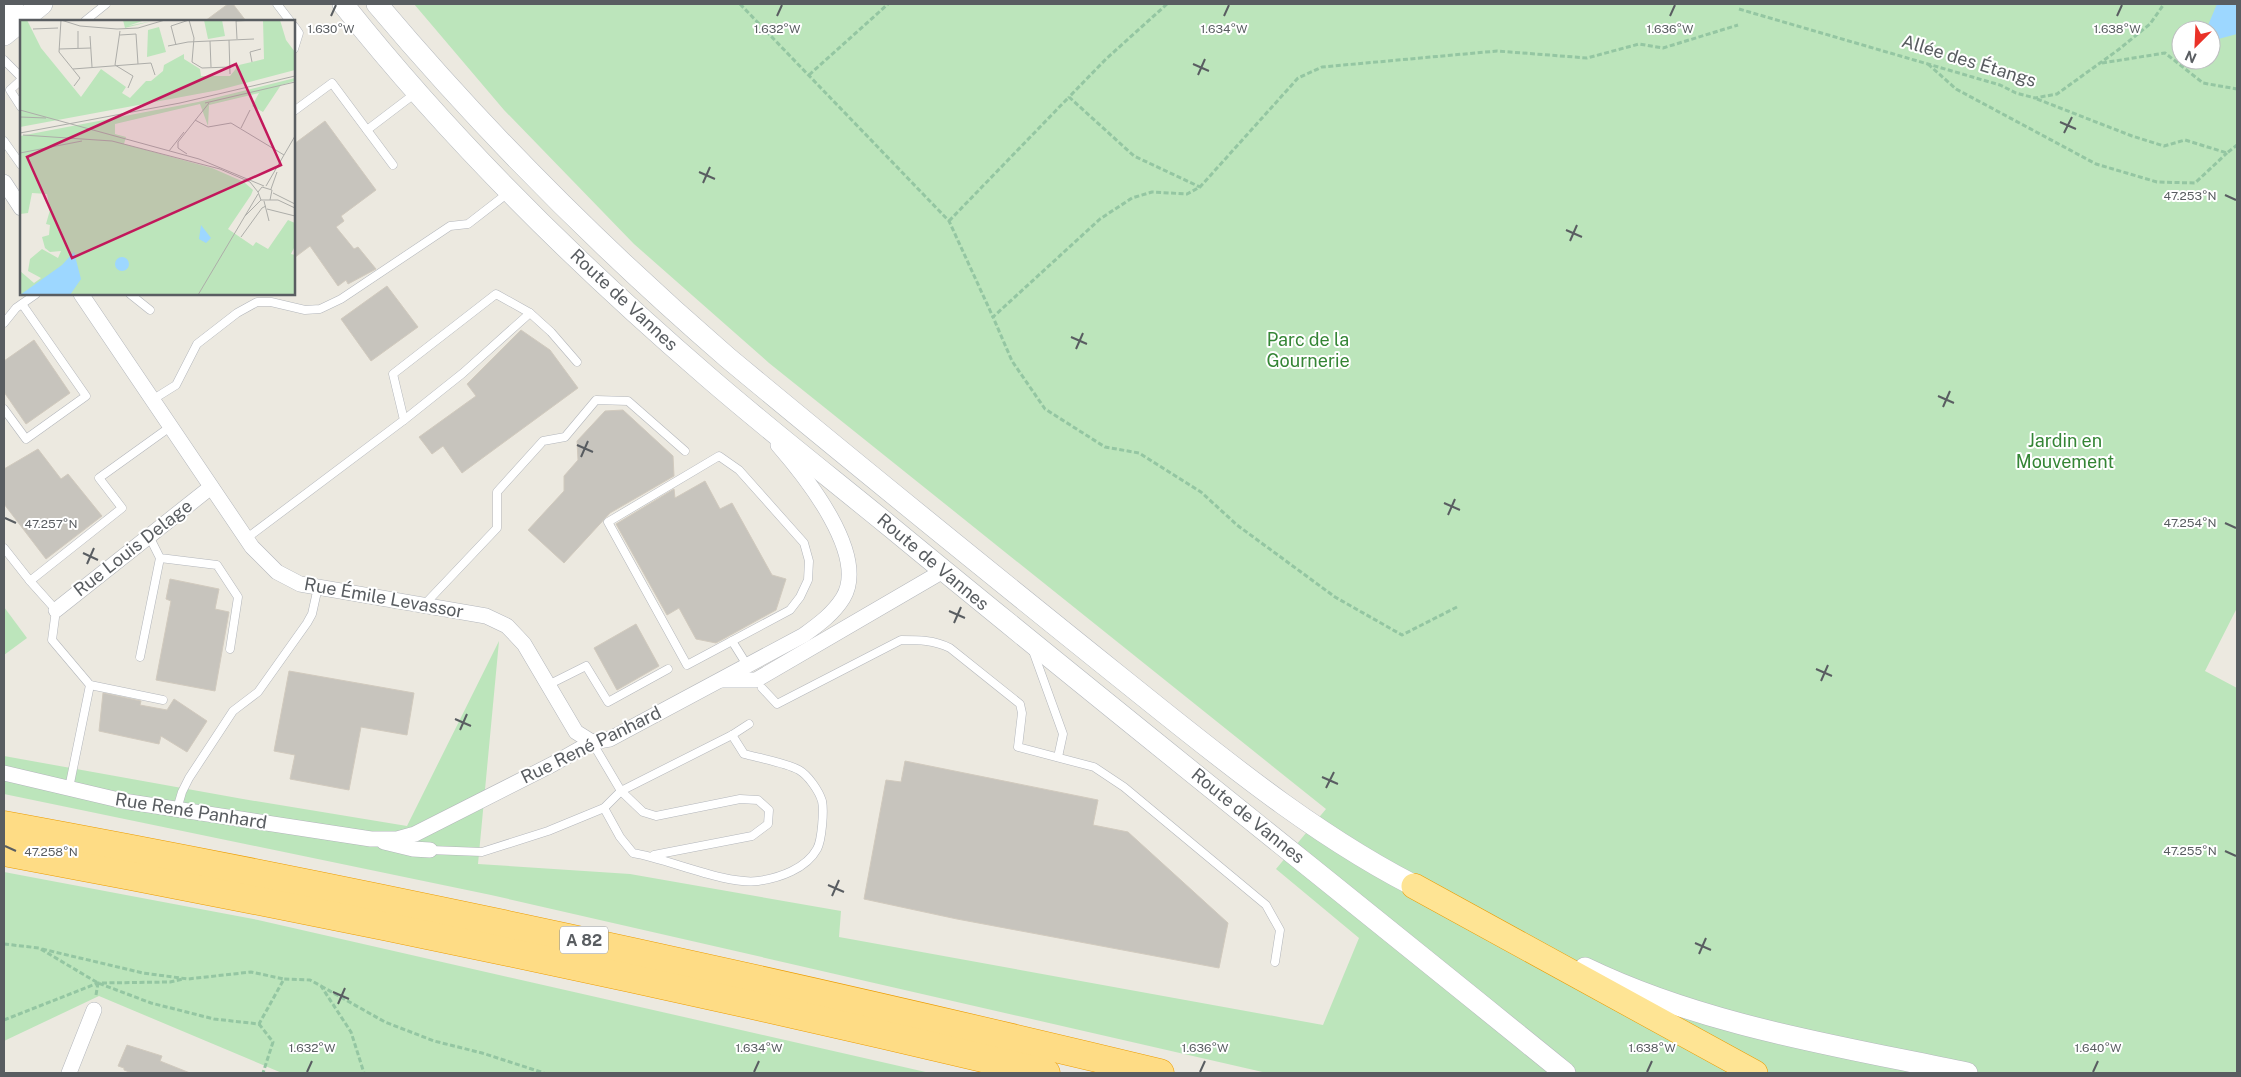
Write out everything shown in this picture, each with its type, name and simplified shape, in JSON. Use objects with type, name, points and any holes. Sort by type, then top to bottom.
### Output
[{"type":"highway","name":"A 82","points":[[4,824],[253,872],[656,956],[960,1025],[1160,1073]]},
{"type":"highway","name":"A 82","points":[[4,852],[468,943],[710,995],[1046,1073]]},
{"type":"highway","points":[[1414,886],[1755,1073]]},
{"type":"main road","points":[[4,11],[13,4]]},
{"type":"main road","points":[[22,20],[42,4]]},
{"type":"main road","name":"Route de Vannes","points":[[343,4],[417,92],[540,222],[659,334],[747,410],[1030,642],[1121,713],[1565,1073]]},
{"type":"main road","name":"Route de Vannes","points":[[377,4],[440,79],[560,203],[678,314],[728,358],[1066,634],[1236,769],[1339,842],[1414,886],[1599,975],[1652,997],[1738,1023],[1967,1073]]},
{"type":"main road","points":[[4,35],[20,22]]},
{"type":"street","points":[[4,182],[20,206]]},
{"type":"street","name":"Rue Émile Levassor","points":[[81,295],[246,538],[277,572],[300,584],[486,616],[507,626],[524,644],[576,732],[592,742]]},
{"type":"street","name":"Rue René Panhard","points":[[380,840],[414,834],[554,764],[592,742],[610,738],[804,635],[828,617],[844,597],[849,580],[848,560],[839,536],[802,472],[747,410]]},
{"type":"street","name":"Rue Louis Delage","points":[[56,610],[211,487]]},
{"type":"street","points":[[747,665],[759,684],[943,570]]},
{"type":"street","name":"Rue René Panhard","points":[[718,680],[759,684]]},
{"type":"street","name":"Rue René Panhard","points":[[4,773],[123,801],[380,840],[392,845],[430,850]]},
{"type":"street","points":[[69,1073],[94,1010]]},
{"type":"lane","points":[[86,20],[106,4]]},
{"type":"lane","points":[[277,4],[289,20]]},
{"type":"lane","points":[[295,27],[299,33],[295,46]]},
{"type":"lane","points":[[4,60],[20,78]]},
{"type":"lane","points":[[20,80],[10,90],[20,105]]},
{"type":"lane","points":[[295,110],[332,84],[393,165]]},
{"type":"lane","points":[[367,130],[417,92]]},
{"type":"lane","points":[[4,141],[20,164]]},
{"type":"lane","points":[[152,400],[176,385],[196,344],[257,302],[271,302],[305,310],[320,309],[341,299],[450,226],[468,224],[510,190]]},
{"type":"lane","points":[[404,420],[393,374],[496,294],[530,313],[551,332],[576,362]]},
{"type":"lane","points":[[4,323],[22,304],[35,295]]},
{"type":"lane","points":[[131,295],[150,310]]},
{"type":"lane","points":[[4,409],[26,439],[86,396],[22,304]]},
{"type":"lane","points":[[246,538],[404,420],[463,373],[530,313]]},
{"type":"lane","points":[[424,605],[498,528],[497,492],[543,441],[565,437],[596,400],[628,401],[685,451]]},
{"type":"lane","points":[[30,582],[122,508],[99,478],[170,427]]},
{"type":"lane","points":[[719,456],[739,470],[804,543],[809,561],[808,580],[800,597],[790,610],[732,641],[687,665],[608,522],[719,456]]},
{"type":"lane","points":[[140,657],[160,558],[149,536]]},
{"type":"lane","points":[[4,548],[30,582],[56,610],[52,640],[90,685],[163,700]]},
{"type":"lane","points":[[160,558],[217,565],[238,597],[230,649]]},
{"type":"lane","points":[[177,809],[189,778],[234,710],[258,692],[307,623],[312,614],[318,587]]},
{"type":"lane","points":[[759,684],[777,704],[901,640],[924,640],[940,643],[950,648],[1020,704],[1022,713],[1018,748],[1094,768],[1124,787],[1266,905],[1280,930],[1275,962]]},
{"type":"lane","points":[[732,641],[747,665]]},
{"type":"lane","points":[[1030,642],[1064,734],[1058,757]]},
{"type":"lane","points":[[548,685],[586,666],[608,702],[668,670]]},
{"type":"lane","points":[[69,788],[90,685]]},
{"type":"lane","points":[[430,850],[482,852],[548,831],[604,808],[620,791],[732,735],[749,724]]},
{"type":"lane","points":[[604,808],[620,837],[633,853],[652,856],[732,880],[758,881],[782,875],[801,866],[817,849],[822,826],[822,801],[813,785],[800,770],[744,754],[732,735]]},
{"type":"lane","points":[[592,742],[620,791],[643,812],[656,816],[740,799],[758,800],[769,810],[768,824],[752,836],[652,856]]},
{"type":"path","points":[[740,4],[948,221],[1012,361],[1046,409],[1105,447],[1139,453],[1201,492],[1237,525],[1335,597],[1402,635],[1457,607]]},
{"type":"path","points":[[809,75],[888,4]]},
{"type":"path","points":[[948,221],[1106,59],[1167,4]]},
{"type":"path","name":"Allée des Étangs","points":[[1739,8],[1928,63],[2035,98],[2058,94],[2100,64],[2150,24],[2164,4]]},
{"type":"path","points":[[993,316],[1100,219],[1132,198],[1152,192],[1187,194],[1200,187],[1298,78],[1322,66],[1497,51],[1587,58],[1639,44],[1663,48],[1738,25]]},
{"type":"path","points":[[2100,64],[2164,53],[2204,82],[2237,88]]},
{"type":"path","points":[[1928,63],[1956,90],[2096,164],[2157,182],[2195,183],[2237,145]]},
{"type":"path","points":[[1069,96],[1134,156],[1200,187]]},
{"type":"path","points":[[2035,98],[2132,136],[2164,146],[2185,140],[2227,153]]},
{"type":"path","points":[[4,944],[38,948],[143,973],[188,978]]},
{"type":"path","points":[[38,948],[98,983],[151,1002],[214,1019],[259,1024],[273,1042],[263,1073]]},
{"type":"path","points":[[4,1020],[98,983],[170,982],[188,978],[251,972],[284,979],[310,980],[385,1022],[434,1040],[544,1073]]},
{"type":"path","points":[[259,1024],[284,979]]},
{"type":"path","points":[[321,986],[351,1032],[364,1073]]},
{"type":"green space","points":[[414,4],[2237,4],[2237,608],[2205,671],[2237,688],[2237,1073],[1267,1073],[491,895],[4,794],[4,756],[407,826],[499,641],[478,864],[630,874],[841,911],[839,937],[1323,1025],[1359,938],[1276,869],[1326,809],[769,363],[634,244],[504,110]]},
{"type":"green space","points":[[4,607],[27,638],[4,655]]},
{"type":"green space","points":[[4,872],[258,920],[930,1073],[282,1073],[99,996],[4,1041]]},
{"type":"water","points":[[2217,4],[2237,4],[2237,34],[2221,38],[2221,20],[2210,20]]},
{"type":"building","points":[[228,4],[233,4],[245,20],[206,20]]},
{"type":"building","points":[[325,121],[376,190],[341,216],[344,221],[336,227],[354,249],[358,247],[376,269],[348,284],[346,280],[338,286],[310,246],[295,257],[295,143]]},
{"type":"building","points":[[387,286],[418,327],[371,361],[341,319]]},
{"type":"building","points":[[521,330],[550,350],[578,388],[462,473],[443,446],[432,454],[419,437],[476,396],[467,384]]},
{"type":"building","points":[[34,340],[70,393],[26,424],[4,392],[4,361]]},
{"type":"building","points":[[623,410],[673,456],[674,476],[610,513],[564,563],[528,530],[564,491],[564,476],[578,460],[577,441],[605,411]]},
{"type":"building","points":[[38,449],[61,479],[68,474],[102,516],[46,559],[4,504],[4,469]]},
{"type":"building","points":[[705,481],[720,509],[732,503],[772,575],[786,579],[776,610],[716,643],[696,639],[679,608],[667,615],[616,524],[674,489],[675,498]]},
{"type":"building","points":[[170,579],[219,589],[215,609],[229,612],[215,691],[156,680],[171,601],[166,599]]},
{"type":"building","points":[[636,624],[659,666],[617,690],[594,648]]},
{"type":"building","points":[[289,671],[414,693],[407,735],[361,727],[349,790],[290,779],[295,755],[274,751]]},
{"type":"building","points":[[103,693],[141,701],[140,705],[167,710],[174,699],[207,721],[187,752],[161,736],[159,744],[99,731]]},
{"type":"building","points":[[905,761],[1098,800],[1093,825],[1128,832],[1228,923],[1219,968],[957,919],[864,899],[886,780],[901,782]]},
{"type":"building","points":[[127,1045],[162,1056],[160,1061],[190,1073],[132,1073],[124,1070],[124,1068],[118,1066]]},
{"type":"park label","name":"Parc de la Gournerie","points":[[1308,350]]},
{"type":"park label","name":"Jardin en Mouvement","points":[[2065,451]]}]
